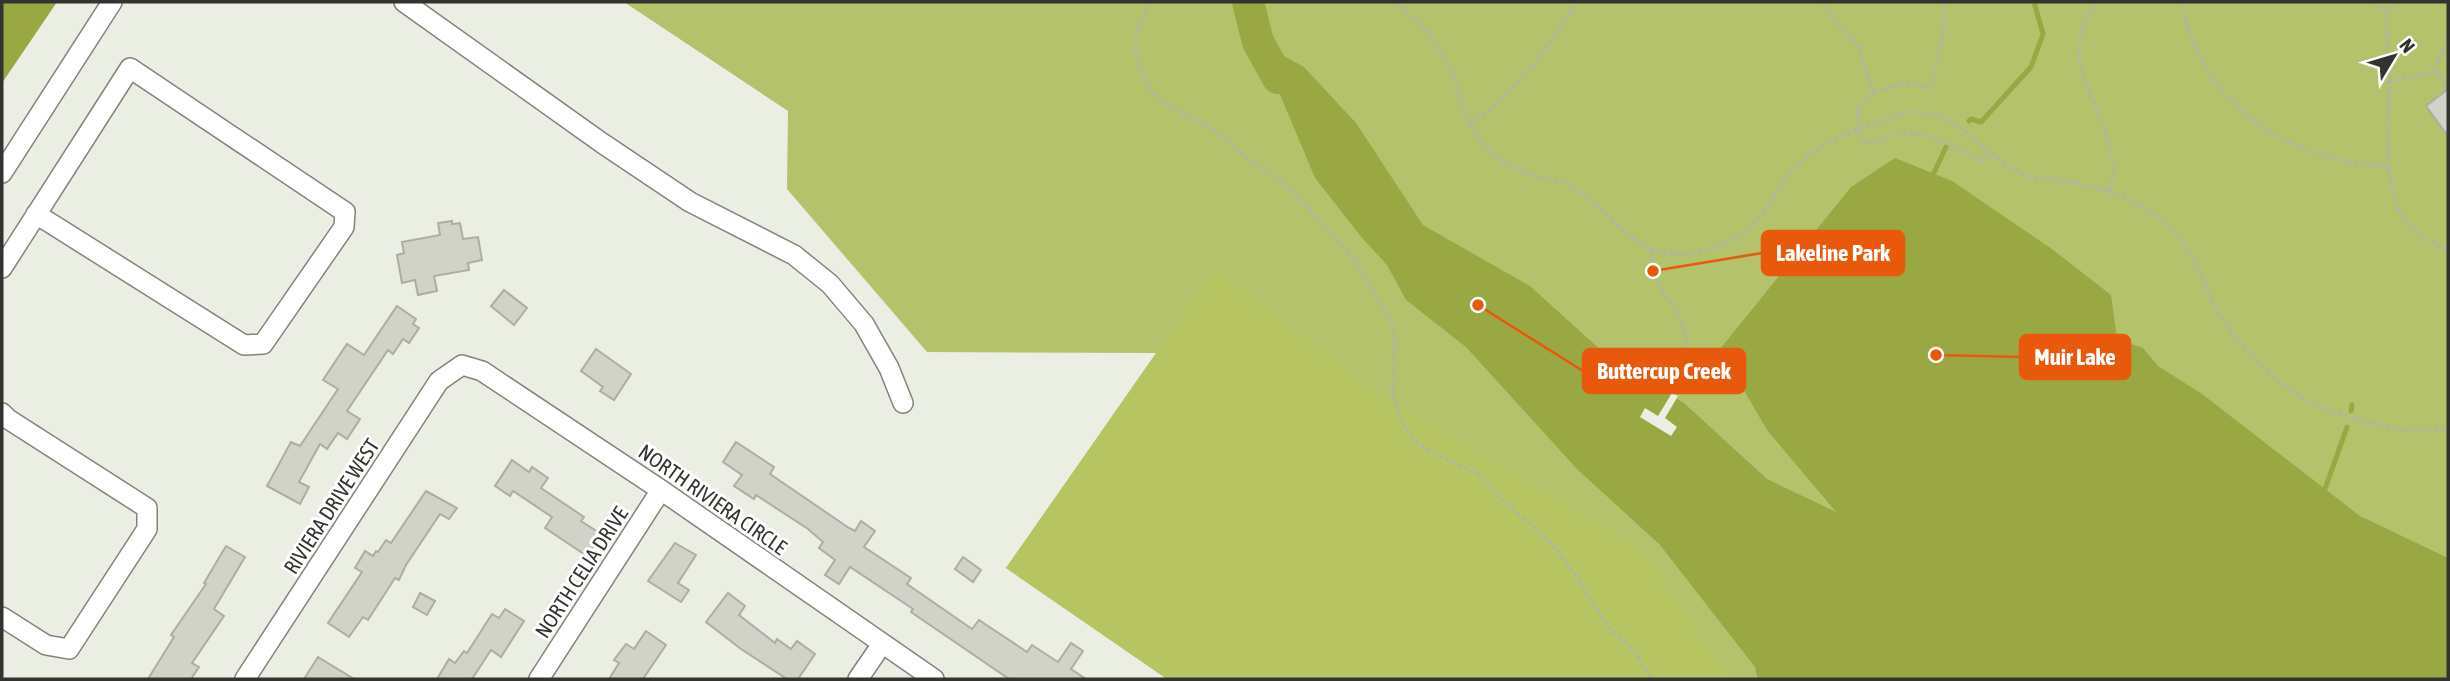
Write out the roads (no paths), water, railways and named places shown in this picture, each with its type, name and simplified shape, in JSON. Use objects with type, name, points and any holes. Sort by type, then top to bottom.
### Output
[{"type":"street","points":[[2,173],[112,2]]},
{"type":"street","points":[[404,2],[690,202],[794,255],[830,284],[864,324],[889,368],[903,403]]},
{"type":"street","points":[[2,268],[36,214],[130,68],[345,212],[344,227],[263,344],[244,345],[36,214]]},
{"type":"street","name":"NORTH RIVIERA CIRCLE","points":[[462,365],[482,371],[661,490],[934,679]]},
{"type":"street","name":"RIVIERA DRIVE WEST","points":[[245,679],[439,381],[462,365]]},
{"type":"street","points":[[2,413],[147,508],[147,529],[69,649],[46,645],[2,617]]},
{"type":"street","name":"NORTH CELIA DRIVE","points":[[539,679],[661,490]]},
{"type":"street","points":[[858,679],[882,644]]},
{"type":"waterway","points":[[1248,2],[1258,42],[1278,78]]},
{"type":"waterway","points":[[1969,121],[1971,119],[1981,122],[2031,67],[2043,34],[2034,2]]},
{"type":"waterway","points":[[1931,179],[1946,147]]},
{"type":"waterway","points":[[2351,411],[2352,405]]},
{"type":"waterway","points":[[2325,489],[2347,427]]},
{"type":"place","name":"Lakeline Park","points":[[1653,271]]},
{"type":"place","name":"Buttercup Creek","points":[[1478,305]]},
{"type":"place","name":"Muir Lake","points":[[1936,355]]}]
